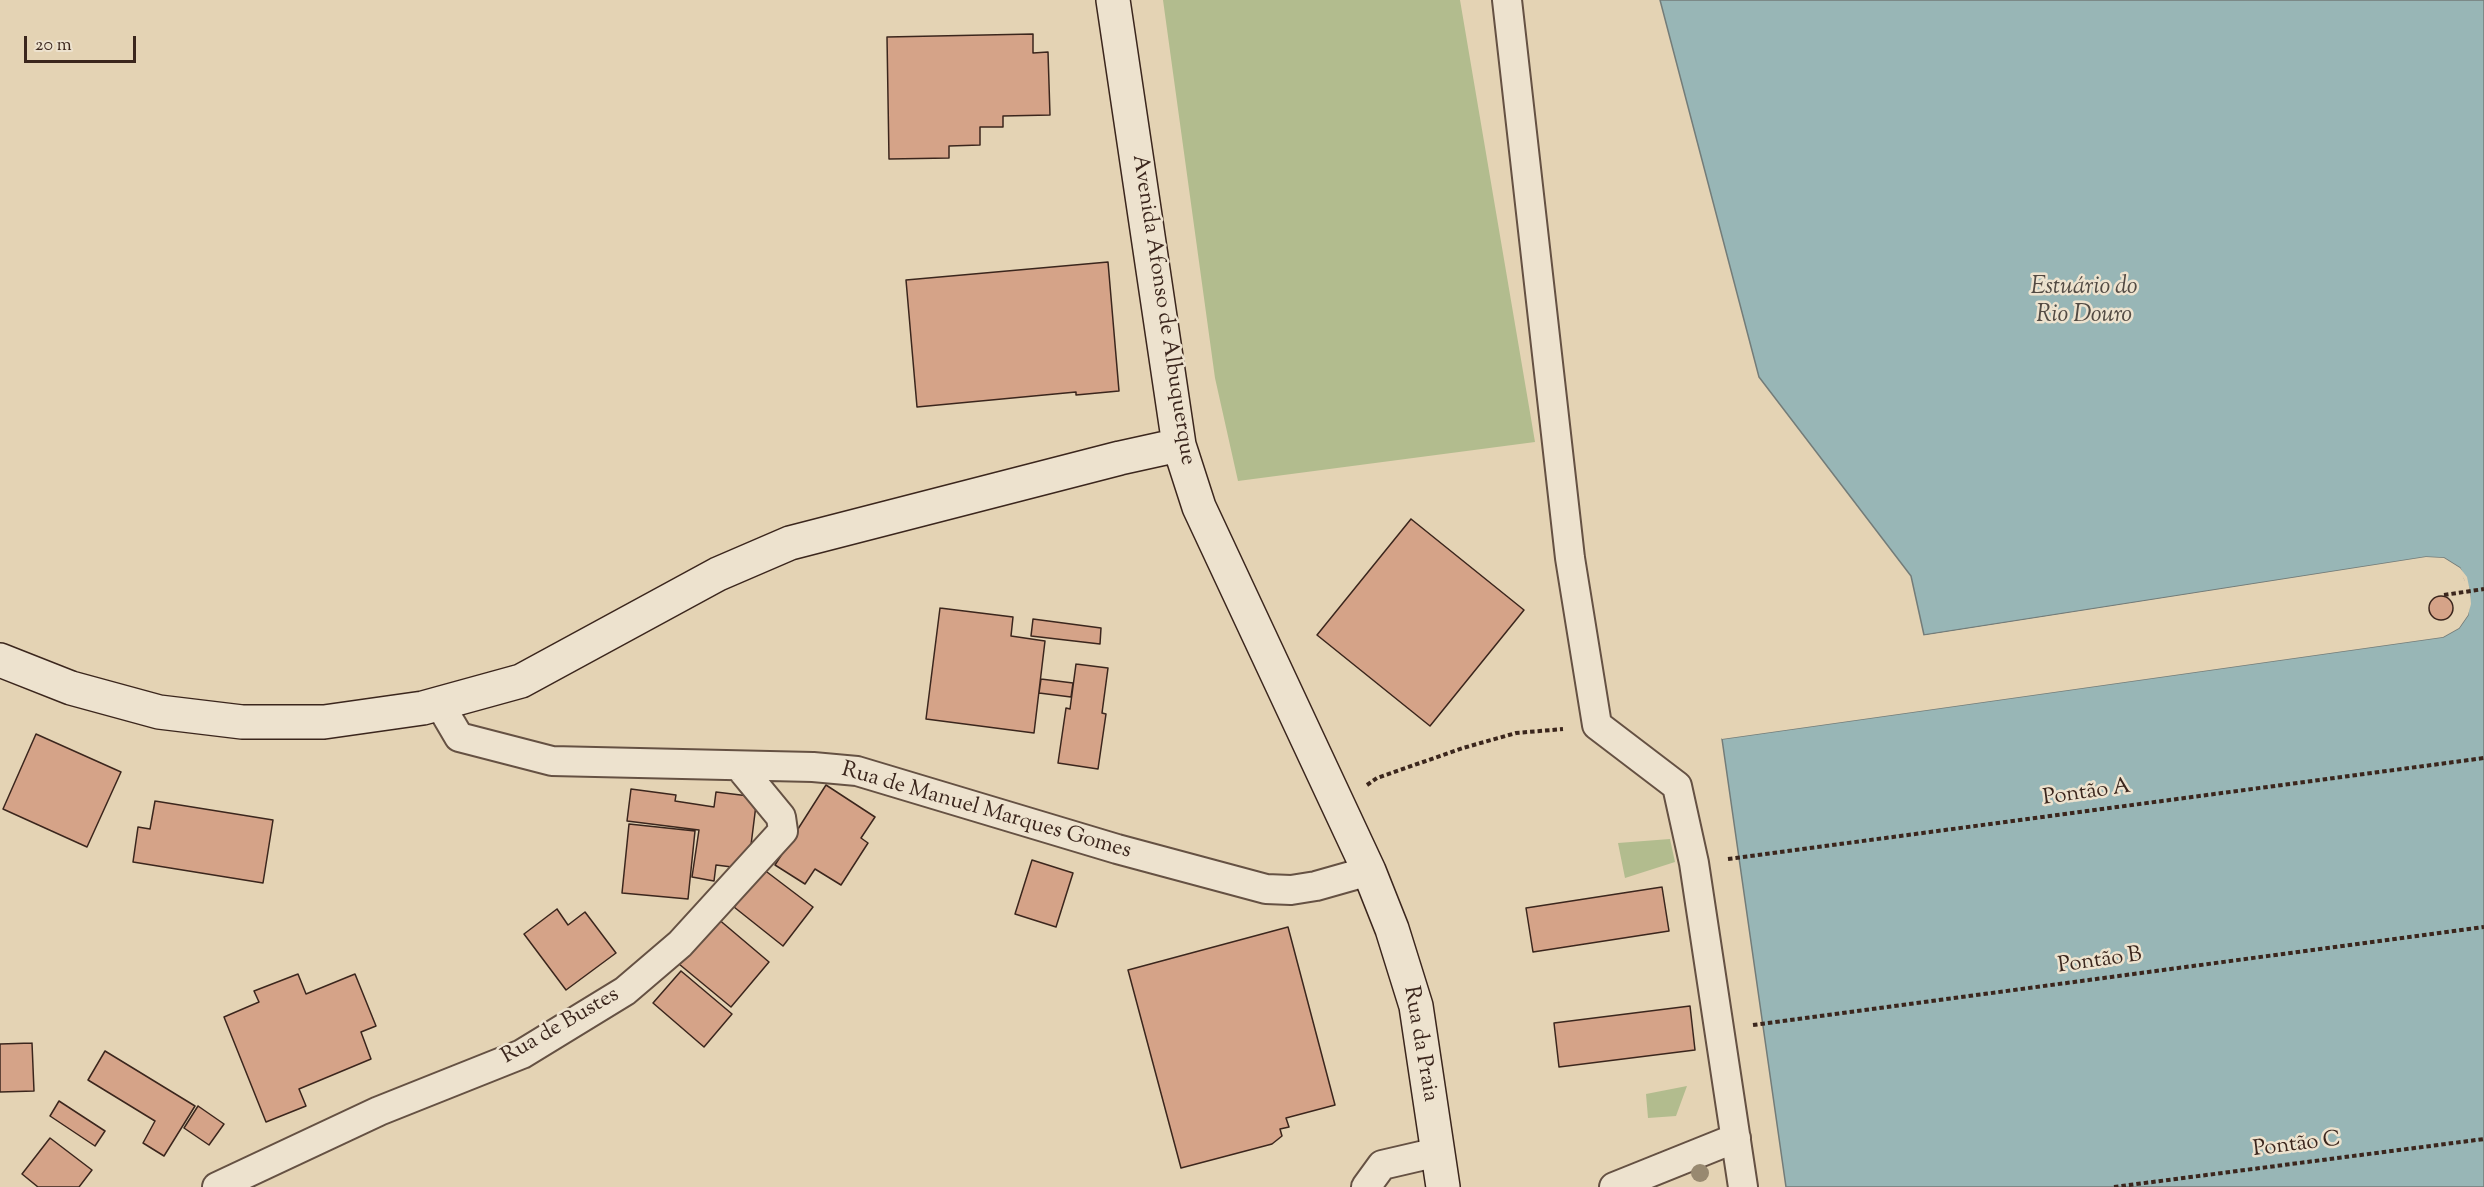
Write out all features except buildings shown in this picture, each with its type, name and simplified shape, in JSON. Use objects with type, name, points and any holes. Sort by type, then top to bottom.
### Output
[{"type":"main road","name":"Avenida Afonso de Albuquerque","points":[[1113,0],[1179,445],[1199,507],[1369,871]]},
{"type":"main road","points":[[0,660],[71,688],[159,712],[242,722],[324,722],[439,703],[521,681],[718,574],[790,543],[1087,466],[1179,445]]},
{"type":"main road","name":"Rua da Praia","points":[[1369,871],[1392,929],[1416,1006],[1443,1187]]},
{"type":"street","points":[[1507,0],[1570,558],[1597,725],[1677,786],[1694,863],[1743,1187]]},
{"type":"street","name":"Rua de Manuel Marques Gomes","points":[[439,703],[459,737],[552,761],[813,767],[857,771],[1117,849],[1266,889],[1291,890],[1316,886],[1369,871]]},
{"type":"street","name":"Rua de Bustes","points":[[217,1187],[379,1111],[522,1054],[625,991],[680,944],[783,831],[781,817],[739,766]]},
{"type":"street","points":[[1614,1187],[1736,1138]]},
{"type":"street","points":[[1366,1187],[1382,1165],[1438,1152]]},
{"type":"path","points":[[2444,595],[2484,589]]},
{"type":"path","points":[[1362,787],[1377,778],[1430,759],[1516,734],[1597,725]]},
{"type":"path","name":"Pontão A","points":[[1694,863],[2484,758]]},
{"type":"path","name":"Pontão B","points":[[1720,1030],[2484,927]]},
{"type":"path","name":"Pontão C","points":[[2114,1187],[2484,1139]]},
{"type":"green space","points":[[1163,0],[1460,0],[1535,442],[1238,481],[1215,378]]},
{"type":"green space","points":[[1670,839],[1675,862],[1625,878],[1618,843]]},
{"type":"green space","points":[[1687,1086],[1676,1116],[1648,1118],[1646,1094]]},
{"type":"water","name":"Estuário do Rio Douro","points":[[1660,0],[2484,0],[2484,1187],[1786,1187],[1722,739],[2443,637],[2459,628],[2468,615],[2470,591],[2460,568],[2444,558],[2426,557],[1924,635],[1911,576],[1759,377]]},
{"type":"pier","points":[[2426,557],[2444,558],[2460,568],[2467,577],[2470,591],[2471,604],[2468,615],[2459,628],[2443,637],[1722,739],[1721,736],[2442,635],[2457,626],[2465,614],[2467,592],[2464,579],[2458,570],[2443,561],[2426,560],[1924,638],[1921,636]]}]
